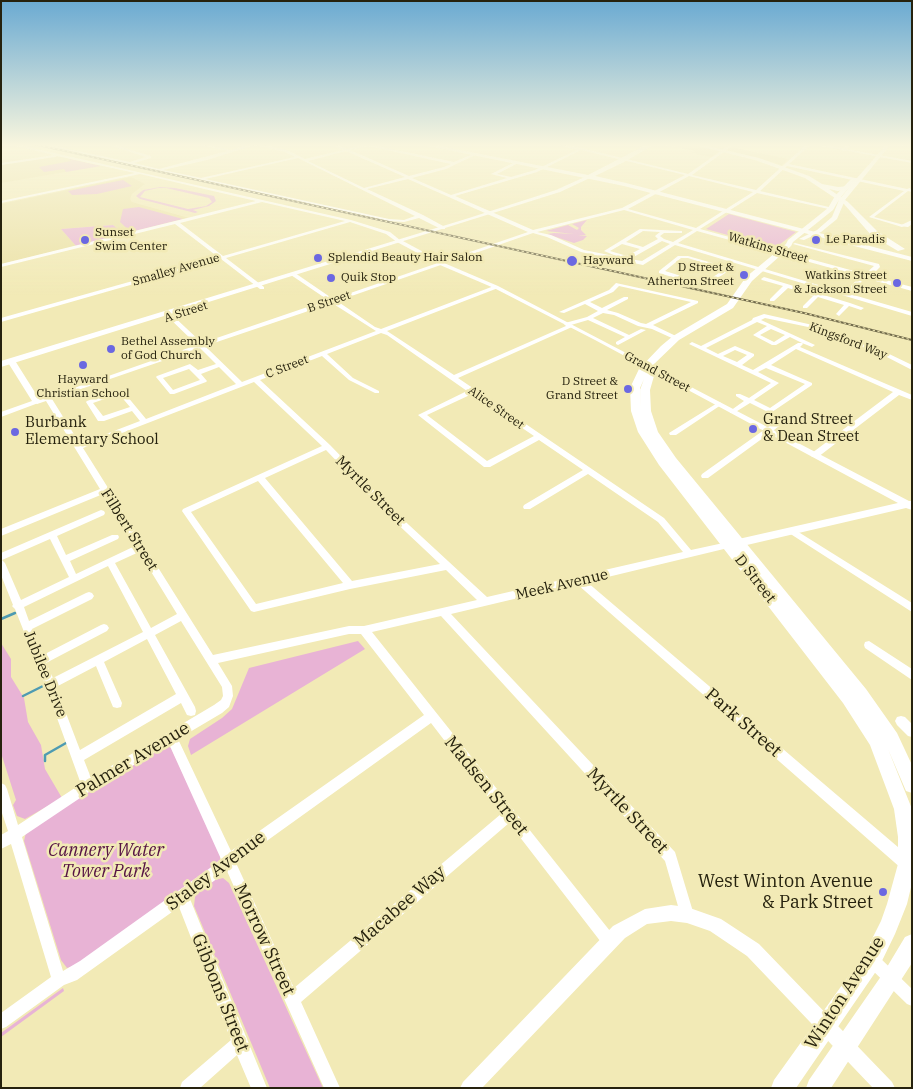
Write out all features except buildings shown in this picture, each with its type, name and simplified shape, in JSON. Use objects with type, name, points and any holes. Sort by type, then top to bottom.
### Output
[{"type":"main road","name":"A Street","points":[[1,370],[13,364],[546,195]]},
{"type":"main road","points":[[667,195],[859,244],[912,261]]},
{"type":"main road","points":[[833,195],[880,237],[912,254]]},
{"type":"main road","name":"D Street","points":[[843,195],[840,200],[839,211],[834,219],[820,231],[792,244],[780,252],[749,279],[730,306],[675,339],[642,371],[635,388],[636,411],[643,432],[663,462],[734,544],[848,698],[907,789]]},
{"type":"main road","name":"D Street","points":[[792,244],[790,241],[845,195]]},
{"type":"main road","points":[[840,200],[861,229],[901,256]]},
{"type":"main road","points":[[863,222],[872,218]]},
{"type":"main road","points":[[859,244],[894,258],[912,268]]},
{"type":"main road","name":"A Street","points":[[1,364],[13,364]]},
{"type":"main road","name":"Winton Avenue","points":[[782,1088],[827,1025],[855,981],[872,960],[897,904],[909,866],[907,837],[902,809],[907,789]]},
{"type":"main road","name":"Winton Avenue","points":[[817,1088],[912,944]]},
{"type":"street","points":[[1,202],[36,195]]},
{"type":"street","points":[[235,195],[351,221],[388,233],[399,241]]},
{"type":"street","points":[[273,195],[394,221],[404,221],[421,216]]},
{"type":"street","points":[[376,195],[443,228]]},
{"type":"street","points":[[452,196],[456,195]]},
{"type":"street","name":"B Street","points":[[1,415],[533,232],[624,209],[651,195]]},
{"type":"street","points":[[452,196],[533,232],[590,253],[639,263],[646,262],[676,244],[750,195]]},
{"type":"street","points":[[772,195],[830,209]]},
{"type":"street","points":[[903,195],[872,215],[872,218],[902,226],[906,226],[912,221]]},
{"type":"street","points":[[1,266],[262,201]]},
{"type":"street","name":"Watkins Street","points":[[624,209],[912,289]]},
{"type":"street","name":"Smalley Avenue","points":[[1,320],[351,221]]},
{"type":"street","points":[[176,222],[260,286]]},
{"type":"street","points":[[662,240],[628,258],[606,251],[642,230],[680,232]]},
{"type":"street","points":[[662,231],[662,234],[657,236],[662,240],[912,314]]},
{"type":"street","name":"Grand Street","points":[[399,241],[442,264],[496,288],[648,366],[910,505]]},
{"type":"street","points":[[622,242],[644,249]]},
{"type":"street","points":[[792,244],[877,265],[867,276],[862,277],[846,295]]},
{"type":"street","points":[[688,256],[705,262],[724,268],[725,271],[706,285],[661,272],[680,257],[688,256]]},
{"type":"street","points":[[705,262],[714,256]]},
{"type":"street","name":"Alice Street","points":[[296,275],[373,328],[389,334],[588,472],[661,520],[689,554]]},
{"type":"street","points":[[764,279],[861,308]]},
{"type":"street","points":[[800,289],[806,283]]},
{"type":"street","points":[[562,312],[611,291],[618,284],[696,302],[618,343]]},
{"type":"street","points":[[772,300],[787,286]]},
{"type":"street","name":"C Street","points":[[79,447],[496,288]]},
{"type":"street","points":[[805,307],[817,295]]},
{"type":"street","points":[[453,378],[589,318],[603,311],[607,306],[626,298]]},
{"type":"street","points":[[586,302],[603,311],[616,314],[640,326],[675,339]]},
{"type":"street","points":[[839,314],[848,304]]},
{"type":"street","points":[[169,315],[241,385]]},
{"type":"street","name":"Kingsford Way","points":[[700,348],[764,316],[815,327],[883,353],[912,368]]},
{"type":"street","points":[[589,318],[629,337]]},
{"type":"street","points":[[755,319],[812,345]]},
{"type":"street","points":[[770,326],[756,335],[774,344],[789,335]]},
{"type":"street","points":[[753,372],[804,342]]},
{"type":"street","points":[[692,344],[776,383],[732,412]]},
{"type":"street","points":[[796,347],[911,397]]},
{"type":"street","points":[[719,356],[736,348],[752,356],[737,364]]},
{"type":"street","points":[[323,354],[351,379],[377,392]]},
{"type":"street","points":[[13,364],[37,402]]},
{"type":"street","points":[[197,373],[220,365]]},
{"type":"street","points":[[738,395],[770,411],[810,384],[766,365]]},
{"type":"street","points":[[190,366],[197,373],[204,381],[172,393],[159,377],[190,366]]},
{"type":"street","name":"Myrtle Street","points":[[255,380],[327,447],[371,493],[486,602]]},
{"type":"street","points":[[134,408],[101,419],[89,402],[120,391],[134,408],[145,422]]},
{"type":"street","points":[[472,391],[422,415],[487,465],[538,436]]},
{"type":"street","points":[[814,455],[898,392]]},
{"type":"street","name":"Filbert Street","points":[[48,398],[182,616],[212,660]]},
{"type":"street","points":[[673,433],[719,404]]},
{"type":"street","points":[[705,476],[780,422]]},
{"type":"street","points":[[327,447],[186,511],[254,608],[350,584],[447,566]]},
{"type":"street","points":[[527,507],[588,472]]},
{"type":"street","points":[[260,478],[350,584]]},
{"type":"street","points":[[1,533],[105,490]]},
{"type":"street","name":"Meek Avenue","points":[[212,660],[349,630],[364,630],[689,554],[910,505]]},
{"type":"street","points":[[1,557],[101,513]]},
{"type":"street","points":[[792,531],[912,608]]},
{"type":"street","points":[[52,535],[74,579]]},
{"type":"street","points":[[64,560],[115,537]]},
{"type":"street","points":[[17,606],[140,547]]},
{"type":"street","points":[[110,562],[190,711]]},
{"type":"street","name":"Jubilee Drive","points":[[1,563],[88,786]]},
{"type":"street","name":"Park Street","points":[[580,581],[909,866]]},
{"type":"street","points":[[26,626],[89,596]]},
{"type":"street","name":"Myrtle Street","points":[[443,612],[670,858],[687,915]]},
{"type":"street","points":[[50,685],[182,616]]},
{"type":"street","points":[[40,661],[104,628]]},
{"type":"street","name":"Madsen Street","points":[[364,630],[430,717],[609,941]]},
{"type":"street","points":[[869,646],[912,675]]},
{"type":"street","name":"Palmer Avenue","points":[[1,843],[88,786],[172,737],[225,703],[228,696],[227,686],[212,660]]},
{"type":"street","points":[[99,661],[117,703]]},
{"type":"street","points":[[77,758],[182,696]]},
{"type":"street","name":"Staley Avenue","points":[[1,1022],[60,980],[72,975],[182,897],[430,717]]},
{"type":"street","points":[[901,720],[912,732]]},
{"type":"street","name":"Morrow Street","points":[[172,737],[332,1088]]},
{"type":"street","points":[[1,789],[60,980]]},
{"type":"street","name":"Macabee Way","points":[[292,1000],[509,815]]},
{"type":"street","name":"Gibbons Street","points":[[182,897],[259,1088]]},
{"type":"street","points":[[470,1088],[609,941],[624,928],[645,917],[671,913],[687,915],[720,927],[753,950],[886,1088]]},
{"type":"street","points":[[872,960],[912,998]]},
{"type":"street","points":[[188,1088],[240,1043]]},
{"type":"shaded area","points":[[45,195],[132,195],[130,199],[132,202],[189,218],[124,234],[113,225],[61,229],[76,246],[1,264],[1,204]]},
{"type":"green space","points":[[142,195],[140,197],[188,209],[206,206],[212,202],[209,198],[195,195],[214,196],[216,201],[209,206],[193,210],[198,212],[195,213],[140,199],[136,196]]},
{"type":"green space","points":[[139,207],[183,219],[131,232],[120,222],[123,209]]},
{"type":"green space","points":[[729,214],[796,232],[775,248],[706,229]]},
{"type":"green space","points":[[587,220],[581,227],[581,230],[586,235],[578,235],[587,236],[583,240],[574,243],[547,234],[574,234],[546,231],[568,225],[577,230],[579,228],[572,224]]},
{"type":"green space","name":"Sunset Swim Center","points":[[113,225],[124,234],[76,246],[61,229]]},
{"type":"green space","points":[[358,641],[365,649],[191,755],[188,746],[190,739],[222,718],[232,709],[249,668]]},
{"type":"green space","points":[[1,643],[11,659],[11,677],[24,698],[28,722],[41,745],[45,769],[62,798],[25,819],[17,816],[13,805],[16,800],[1,753]]},
{"type":"green space","name":"Cannery Water Tower Park","points":[[166,745],[171,748],[220,852],[220,860],[213,869],[78,965],[67,968],[61,960],[24,841],[26,832],[33,825]]},
{"type":"green space","points":[[223,878],[229,883],[323,1088],[270,1088],[194,906],[195,897],[199,891],[215,880]]},
{"type":"green space","points":[[63,988],[64,991],[1,1037],[1,1033]]},
{"type":"waterway","points":[[1,619],[15,613]]},
{"type":"waterway","points":[[23,696],[43,686]]},
{"type":"waterway","points":[[45,761],[45,755],[66,743]]},
{"type":"railway","points":[[265,195],[804,313],[912,340]]},
{"type":"place","name":"Sunset Swim Center","points":[[85,240]]},
{"type":"place","name":"Le Paradis","points":[[816,240]]},
{"type":"place","name":"Splendid Beauty Hair Salon","points":[[318,258]]},
{"type":"place","name":"Hayward","points":[[572,261]]},
{"type":"place","name":"D Street & Atherton Street","points":[[744,275]]},
{"type":"place","name":"Quik Stop","points":[[331,278]]},
{"type":"place","name":"Watkins Street & Jackson Street","points":[[897,283]]},
{"type":"place","name":"Bethel Assembly of God Church","points":[[111,349]]},
{"type":"place","name":"Hayward Christian School","points":[[83,365]]},
{"type":"place","name":"D Street & Grand Street","points":[[628,389]]},
{"type":"place","name":"Grand Street & Dean Street","points":[[753,429]]},
{"type":"place","name":"Burbank Elementary School","points":[[15,432]]},
{"type":"place","name":"West Winton Avenue & Park Street","points":[[883,892]]}]
